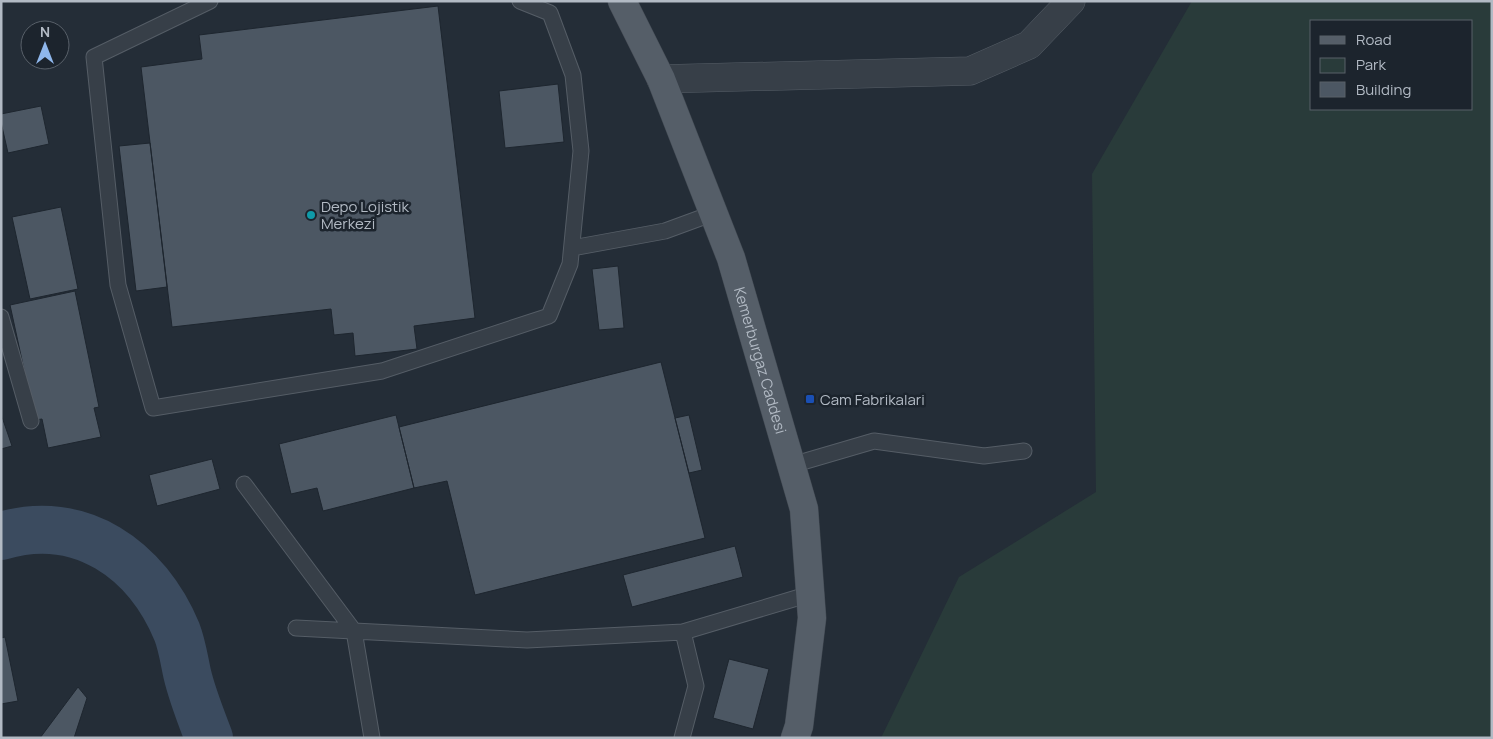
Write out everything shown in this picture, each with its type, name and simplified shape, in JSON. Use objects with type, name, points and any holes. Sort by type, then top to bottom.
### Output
[{"type":"main road","name":"Kemerburgaz Caddesi","points":[[622,1],[661,79],[732,258],[804,509],[812,618],[799,726],[795,738]]},
{"type":"street","points":[[661,79],[970,72],[1029,45],[1071,1]]},
{"type":"lane","points":[[210,1],[94,57],[118,285],[153,408],[382,371],[549,316],[570,264],[581,151],[573,75],[550,13],[520,1]]},
{"type":"lane","points":[[572,248],[665,231],[714,212]]},
{"type":"lane","points":[[1,317],[31,421]]},
{"type":"lane","points":[[792,465],[874,441],[984,456],[1024,451]]},
{"type":"lane","points":[[244,484],[354,631],[372,738]]},
{"type":"lane","points":[[296,628],[527,640],[683,632],[810,594]]},
{"type":"lane","points":[[682,738],[696,686],[683,632]]},
{"type":"green space","points":[[1192,1],[1492,1],[1492,738],[881,738],[959,577],[1096,492],[1092,174]]},
{"type":"building","name":"Depo Lojistik Merkezi","points":[[438,6],[475,318],[414,326],[417,349],[355,356],[353,333],[334,335],[331,309],[172,327],[141,67],[202,59],[199,35]]},
{"type":"building","points":[[558,84],[564,142],[505,148],[499,91]]},
{"type":"building","points":[[41,106],[49,144],[8,153],[1,114]]},
{"type":"building","points":[[150,143],[167,287],[136,291],[119,146]]},
{"type":"building","points":[[61,207],[78,289],[30,299],[12,217]]},
{"type":"building","points":[[618,266],[624,328],[599,330],[592,269]]},
{"type":"building","points":[[75,291],[99,407],[94,408],[101,437],[48,448],[42,419],[35,420],[10,305]]},
{"type":"building","points":[[661,362],[705,538],[475,595],[447,481],[414,488],[399,427]]},
{"type":"building","points":[[1,414],[12,446],[1,449]]},
{"type":"building","points":[[396,415],[414,488],[323,511],[317,488],[291,494],[279,444]]},
{"type":"building","points":[[689,415],[702,470],[689,473],[675,418]]},
{"type":"building","points":[[212,459],[220,489],[157,506],[149,475]]},
{"type":"building","points":[[735,546],[743,577],[632,607],[623,575]]},
{"type":"building","points":[[5,637],[18,701],[1,704],[1,638]]},
{"type":"building","points":[[729,659],[769,669],[753,729],[713,718]]},
{"type":"building","points":[[78,687],[87,698],[74,738],[40,738]]},
{"type":"waterway","points":[[1,536],[30,530],[58,531],[84,537],[108,548],[129,564],[148,583],[164,606],[177,632],[191,689],[209,738]]},
{"type":"place","name":"Depo Lojistik Merkezi","points":[[311,215]]},
{"type":"place","name":"Cam Fabrikalari","points":[[810,399]]}]
